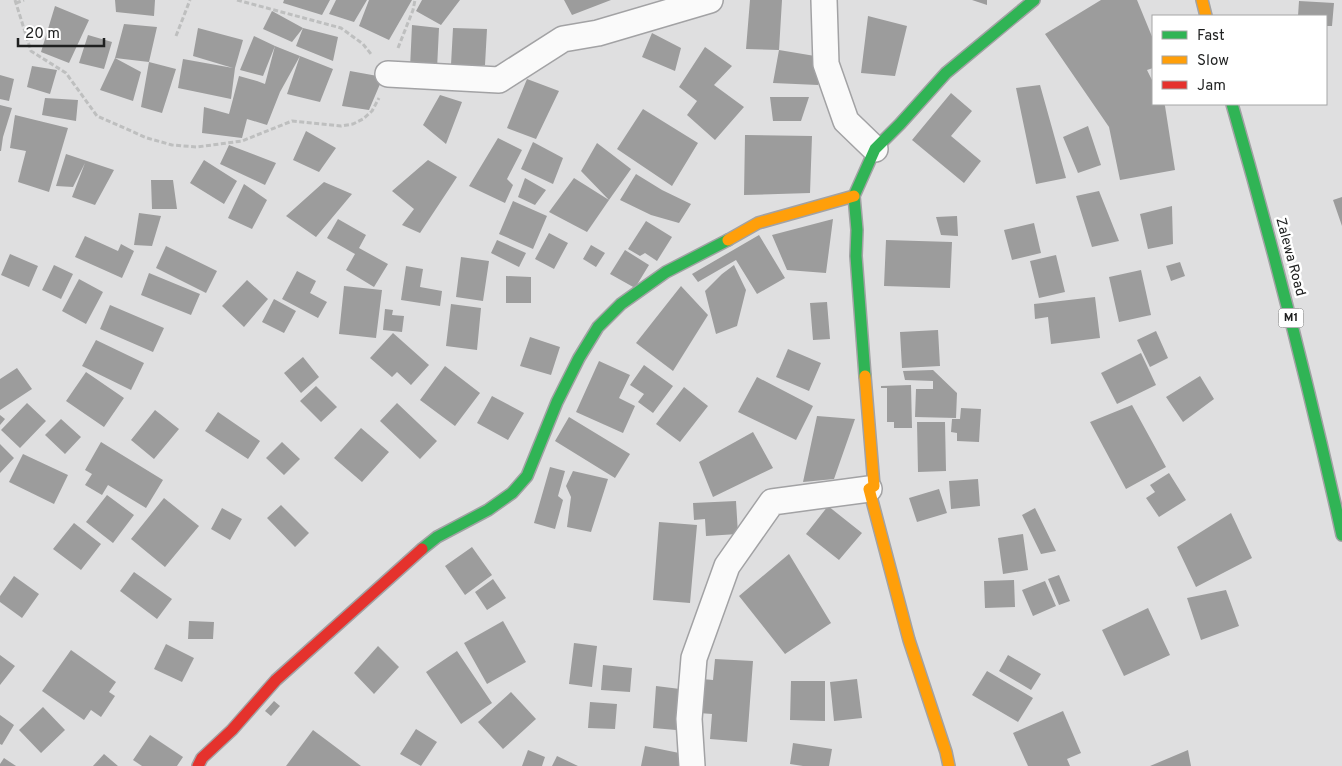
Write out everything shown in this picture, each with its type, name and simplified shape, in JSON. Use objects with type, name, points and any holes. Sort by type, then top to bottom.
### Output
[{"type":"main road","points":[[949,766],[909,640],[868,489],[874,486],[856,256],[857,230],[854,196],[875,149],[946,73],[1034,0]]},
{"type":"main road","points":[[1202,0],[1206,15]]},
{"type":"main road","name":"Zalewa Road","points":[[1232,105],[1258,192],[1292,321],[1342,535]]},
{"type":"main road","points":[[198,766],[202,758],[232,730],[276,680],[395,573],[437,537],[488,510],[512,494],[527,476],[557,402],[579,358],[598,327],[621,304],[666,272],[758,223],[854,196]]},
{"type":"street","points":[[388,74],[499,80],[563,39],[598,33],[710,0]]},
{"type":"street","points":[[824,0],[826,64],[846,121],[875,149]]},
{"type":"street","points":[[692,766],[689,719],[694,658],[727,566],[772,502],[868,489]]},
{"type":"path","points":[[24,0],[16,1],[31,51],[66,73],[97,116],[147,138],[172,145],[197,147],[242,141],[292,121],[341,126],[353,124],[363,119]]},
{"type":"path","points":[[176,36],[190,0]]},
{"type":"path","points":[[237,0],[341,28],[363,44],[388,74],[416,0]]},
{"type":"building","points":[[115,0],[155,0],[154,16],[116,12]]},
{"type":"building","points":[[284,0],[330,0],[322,15],[283,3]]},
{"type":"building","points":[[336,0],[367,0],[354,22],[329,14]]},
{"type":"building","points":[[369,0],[412,0],[389,40],[359,26]]},
{"type":"building","points":[[422,0],[460,0],[441,25],[416,11]]},
{"type":"building","points":[[564,0],[611,0],[572,15]]},
{"type":"building","points":[[750,0],[782,0],[779,50],[746,49]]},
{"type":"building","points":[[972,0],[987,0],[987,5]]},
{"type":"building","points":[[1101,0],[1137,0],[1152,37],[1152,68],[1147,70],[1152,80],[1152,105],[1165,106],[1175,170],[1120,180],[1109,127],[1045,34]]},
{"type":"building","points":[[1299,1],[1334,3],[1332,26],[1327,26],[1327,15],[1298,15]]},
{"type":"building","points":[[55,6],[89,20],[69,63],[41,52]]},
{"type":"building","points":[[272,11],[303,28],[292,42],[263,29]]},
{"type":"building","points":[[868,16],[907,26],[895,76],[861,73]]},
{"type":"building","points":[[124,24],[157,27],[149,62],[115,58]]},
{"type":"building","points":[[412,25],[439,28],[437,69],[410,68]]},
{"type":"building","points":[[198,28],[243,40],[235,68],[231,99],[178,88],[183,59],[233,68],[193,56]]},
{"type":"building","points":[[303,28],[338,37],[333,61],[296,46]]},
{"type":"building","points":[[453,28],[487,29],[485,65],[451,65]]},
{"type":"building","points":[[652,33],[681,48],[675,71],[642,57]]},
{"type":"building","points":[[88,35],[112,42],[104,69],[79,63]]},
{"type":"building","points":[[254,36],[275,46],[263,76],[240,70]]},
{"type":"building","points":[[275,46],[300,56],[280,92],[267,125],[247,119],[242,138],[202,133],[204,107],[229,114],[239,76],[265,84]]},
{"type":"building","points":[[705,47],[732,66],[714,85],[744,107],[715,140],[687,115],[697,101],[679,87]]},
{"type":"building","points":[[779,50],[821,57],[818,85],[773,83]]},
{"type":"building","points":[[300,56],[333,69],[320,102],[287,94]]},
{"type":"building","points":[[115,58],[141,72],[133,101],[100,90]]},
{"type":"building","points":[[149,62],[176,69],[162,113],[141,107]]},
{"type":"building","points":[[32,66],[57,70],[50,94],[27,87]]},
{"type":"building","points":[[350,71],[383,77],[369,110],[342,106]]},
{"type":"building","points":[[0,75],[14,79],[9,101],[0,99]]},
{"type":"building","points":[[527,79],[559,91],[536,139],[507,128]]},
{"type":"building","points":[[1040,85],[1066,178],[1036,184],[1016,88]]},
{"type":"building","points":[[951,93],[972,111],[951,136],[981,161],[964,183],[912,140]]},
{"type":"building","points":[[440,95],[462,102],[446,144],[423,125]]},
{"type":"building","points":[[770,97],[809,97],[801,121],[773,121]]},
{"type":"building","points":[[45,98],[78,100],[76,121],[42,115]]},
{"type":"building","points":[[0,105],[12,108],[3,137],[1,151],[0,151]]},
{"type":"building","points":[[643,109],[698,143],[672,186],[617,149]]},
{"type":"building","points":[[15,115],[68,128],[49,192],[18,182],[26,151],[10,148]]},
{"type":"building","points":[[1088,126],[1101,165],[1078,173],[1063,137]]},
{"type":"building","points":[[306,131],[336,148],[319,172],[293,160]]},
{"type":"building","points":[[745,135],[812,136],[810,193],[744,195]]},
{"type":"building","points":[[498,138],[522,150],[507,179],[513,185],[505,203],[469,186]]},
{"type":"building","points":[[533,142],[563,158],[553,184],[521,169]]},
{"type":"building","points":[[597,143],[631,169],[609,200],[581,171]]},
{"type":"building","points":[[229,145],[276,163],[265,185],[220,164]]},
{"type":"building","points":[[66,154],[114,170],[95,205],[72,197],[85,163],[73,187],[56,186]]},
{"type":"building","points":[[204,160],[237,181],[224,204],[190,183]]},
{"type":"building","points":[[428,160],[457,177],[420,233],[402,225],[414,209],[392,191]]},
{"type":"building","points":[[636,174],[662,190],[691,204],[679,223],[651,215],[620,200]]},
{"type":"building","points":[[525,178],[546,190],[535,205],[518,197]]},
{"type":"building","points":[[574,178],[609,200],[587,232],[549,212]]},
{"type":"building","points":[[151,180],[173,180],[177,209],[152,209]]},
{"type":"building","points":[[324,182],[352,194],[316,237],[286,216]]},
{"type":"building","points":[[244,184],[267,200],[252,229],[228,218]]},
{"type":"building","points":[[1099,191],[1119,241],[1092,247],[1076,196]]},
{"type":"building","points":[[1342,197],[1342,226],[1333,200]]},
{"type":"building","points":[[513,201],[547,216],[533,249],[499,234]]},
{"type":"building","points":[[1172,206],[1173,244],[1148,249],[1140,214]]},
{"type":"building","points":[[139,213],[161,216],[152,246],[134,245]]},
{"type":"building","points":[[957,216],[958,236],[941,235],[936,217]]},
{"type":"building","points":[[338,219],[366,235],[359,248],[388,264],[374,287],[346,270],[355,254],[327,238]]},
{"type":"building","points":[[833,219],[826,273],[787,270],[772,235]]},
{"type":"building","points":[[646,221],[672,237],[657,261],[645,253],[640,256],[628,249]]},
{"type":"building","points":[[1034,223],[1041,253],[1012,260],[1004,230]]},
{"type":"building","points":[[549,233],[568,243],[554,269],[535,259]]},
{"type":"building","points":[[759,235],[785,278],[757,294],[736,260],[698,282],[692,274]]},
{"type":"building","points":[[85,236],[118,251],[121,244],[134,251],[122,278],[75,257]]},
{"type":"building","points":[[497,240],[526,253],[519,267],[491,253]]},
{"type":"building","points":[[886,240],[952,242],[950,288],[884,286]]},
{"type":"building","points":[[591,245],[605,253],[596,267],[583,259]]},
{"type":"building","points":[[166,246],[217,271],[206,293],[156,268]]},
{"type":"building","points":[[625,250],[649,265],[635,288],[610,274]]},
{"type":"building","points":[[10,254],[38,266],[29,287],[1,275]]},
{"type":"building","points":[[1056,255],[1065,292],[1039,298],[1030,261]]},
{"type":"building","points":[[461,257],[489,261],[483,301],[456,297]]},
{"type":"building","points":[[1180,262],[1185,276],[1171,281],[1166,266]]},
{"type":"building","points":[[54,265],[73,274],[61,299],[42,290]]},
{"type":"building","points":[[734,265],[746,290],[737,326],[716,334],[705,291]]},
{"type":"building","points":[[406,266],[423,269],[420,287],[442,291],[440,306],[401,300]]},
{"type":"building","points":[[1141,270],[1151,315],[1119,322],[1109,277]]},
{"type":"building","points":[[297,271],[316,281],[310,293],[327,302],[318,318],[282,299]]},
{"type":"building","points":[[149,273],[200,294],[191,315],[141,295]]},
{"type":"building","points":[[506,276],[531,277],[531,303],[506,303]]},
{"type":"building","points":[[79,279],[103,292],[86,324],[62,311]]},
{"type":"building","points":[[247,280],[268,299],[244,327],[222,306]]},
{"type":"building","points":[[344,286],[382,290],[376,338],[339,334]]},
{"type":"building","points":[[681,286],[708,315],[673,371],[636,343]]},
{"type":"building","points":[[1095,297],[1100,338],[1051,344],[1048,317],[1035,319],[1034,304]]},
{"type":"building","points":[[274,299],[296,311],[284,333],[262,322]]},
{"type":"building","points":[[827,302],[830,339],[813,340],[810,303]]},
{"type":"building","points":[[451,304],[481,308],[477,350],[446,346]]},
{"type":"building","points":[[110,305],[164,328],[153,352],[100,329]]},
{"type":"building","points":[[385,309],[393,310],[392,315],[404,316],[402,332],[383,330]]},
{"type":"building","points":[[938,330],[940,366],[902,368],[900,332]]},
{"type":"building","points":[[1156,331],[1168,358],[1150,367],[1137,340]]},
{"type":"building","points":[[393,333],[429,365],[411,385],[397,372],[392,377],[370,358]]},
{"type":"building","points":[[530,337],[560,347],[551,375],[520,366]]},
{"type":"building","points":[[96,340],[144,363],[131,390],[82,366]]},
{"type":"building","points":[[788,349],[821,363],[809,391],[776,377]]},
{"type":"building","points":[[1141,353],[1156,385],[1117,404],[1101,373]]},
{"type":"building","points":[[303,357],[319,377],[301,393],[284,373]]},
{"type":"building","points":[[599,361],[630,375],[619,398],[635,406],[623,433],[576,412]]},
{"type":"building","points":[[644,365],[673,386],[653,413],[638,402],[644,394],[630,385]]},
{"type":"building","points":[[445,366],[480,393],[455,426],[420,400]]},
{"type":"building","points":[[17,368],[32,389],[0,410],[0,379]]},
{"type":"building","points":[[933,370],[957,393],[956,418],[915,417],[916,389],[933,389],[933,381],[905,380],[903,371]]},
{"type":"building","points":[[86,372],[124,398],[104,427],[66,401]]},
{"type":"building","points":[[1200,376],[1214,399],[1183,422],[1166,397]]},
{"type":"building","points":[[757,377],[813,406],[796,440],[738,412]]},
{"type":"building","points":[[911,385],[912,428],[894,428],[894,422],[887,422],[887,388],[881,388],[881,386]]},
{"type":"building","points":[[316,386],[337,407],[321,422],[300,401]]},
{"type":"building","points":[[684,387],[708,406],[680,442],[656,424]]},
{"type":"building","points":[[492,396],[524,413],[508,440],[477,423]]},
{"type":"building","points":[[27,403],[46,421],[20,448],[1,430]]},
{"type":"building","points":[[397,403],[437,441],[420,459],[380,421]]},
{"type":"building","points":[[1132,405],[1166,467],[1126,489],[1090,422]]},
{"type":"building","points":[[961,408],[981,409],[979,442],[957,441],[957,433],[951,432],[952,419],[960,419]]},
{"type":"building","points":[[155,410],[179,429],[154,459],[131,440]]},
{"type":"building","points":[[218,412],[260,441],[248,459],[205,431]]},
{"type":"building","points":[[0,415],[5,419],[0,425]]},
{"type":"building","points":[[817,416],[855,419],[834,479],[803,482]]},
{"type":"building","points":[[569,417],[630,454],[615,478],[555,441]]},
{"type":"building","points":[[61,419],[81,437],[65,454],[45,435]]},
{"type":"building","points":[[917,422],[945,422],[946,471],[918,472]]},
{"type":"building","points":[[361,428],[389,452],[362,482],[334,458]]},
{"type":"building","points":[[753,432],[773,468],[713,497],[699,462]]},
{"type":"building","points":[[101,442],[163,480],[146,508],[108,485],[102,495],[85,485],[92,474],[85,470]]},
{"type":"building","points":[[282,442],[300,459],[284,475],[266,458]]},
{"type":"building","points":[[0,444],[14,458],[0,473]]},
{"type":"building","points":[[23,454],[68,475],[54,504],[9,482]]},
{"type":"building","points":[[550,467],[565,471],[558,496],[563,500],[555,529],[534,523]]},
{"type":"building","points":[[573,471],[608,479],[591,532],[567,527],[571,497],[566,486]]},
{"type":"building","points":[[1169,473],[1186,500],[1159,517],[1146,498],[1155,492],[1150,485]]},
{"type":"building","points":[[978,479],[980,506],[951,509],[949,481]]},
{"type":"building","points":[[939,489],[947,513],[917,522],[909,498]]},
{"type":"building","points":[[107,495],[134,515],[113,543],[86,522]]},
{"type":"building","points":[[164,498],[199,526],[165,567],[131,539]]},
{"type":"building","points":[[736,501],[738,534],[706,536],[705,519],[694,520],[693,503]]},
{"type":"building","points":[[281,505],[309,533],[295,547],[267,518]]},
{"type":"building","points":[[828,506],[862,533],[839,560],[806,534]]},
{"type":"building","points":[[222,508],[242,519],[230,540],[211,529]]},
{"type":"building","points":[[1035,508],[1056,551],[1041,554],[1022,515]]},
{"type":"building","points":[[1231,513],[1252,558],[1196,587],[1177,547]]},
{"type":"building","points":[[659,522],[697,525],[690,603],[653,600]]},
{"type":"building","points":[[74,523],[101,544],[81,570],[53,549]]},
{"type":"building","points":[[1023,534],[1028,570],[1003,574],[998,538]]},
{"type":"building","points":[[472,547],[492,575],[465,595],[445,566]]},
{"type":"building","points":[[789,554],[831,623],[785,654],[739,596]]},
{"type":"building","points":[[134,572],[172,599],[157,619],[120,591]]},
{"type":"building","points":[[1059,575],[1070,601],[1059,605],[1048,579]]},
{"type":"building","points":[[14,576],[39,594],[22,618],[0,602],[0,596]]},
{"type":"building","points":[[493,579],[506,598],[487,610],[475,592]]},
{"type":"building","points":[[1014,580],[1015,607],[985,608],[984,581]]},
{"type":"building","points":[[1045,581],[1056,606],[1033,616],[1022,590]]},
{"type":"building","points":[[1226,590],[1239,626],[1201,640],[1187,598]]},
{"type":"building","points":[[1148,608],[1170,655],[1124,676],[1102,630]]},
{"type":"building","points":[[189,621],[214,622],[213,639],[188,639]]},
{"type":"building","points":[[503,621],[526,662],[487,684],[464,643]]},
{"type":"building","points":[[574,643],[597,646],[592,687],[569,684]]},
{"type":"building","points":[[166,644],[194,658],[182,682],[154,669]]},
{"type":"building","points":[[378,646],[399,667],[374,694],[354,673]]},
{"type":"building","points":[[71,650],[116,682],[109,692],[115,696],[101,717],[91,710],[84,720],[42,691]]},
{"type":"building","points":[[457,651],[492,703],[461,724],[426,672]]},
{"type":"building","points":[[0,655],[15,666],[0,685]]},
{"type":"building","points":[[1008,655],[1041,674],[1031,690],[999,671]]},
{"type":"building","points":[[715,659],[753,661],[747,742],[710,739],[712,714],[699,713],[702,679],[713,680]]},
{"type":"building","points":[[603,665],[632,668],[630,692],[601,690]]},
{"type":"building","points":[[987,671],[1033,698],[1018,722],[972,695]]},
{"type":"building","points":[[857,679],[862,718],[834,721],[830,682]]},
{"type":"building","points":[[791,681],[825,681],[825,721],[790,720]]},
{"type":"building","points":[[656,686],[680,689],[676,730],[653,728]]},
{"type":"building","points":[[511,692],[536,719],[503,749],[478,722]]},
{"type":"building","points":[[274,701],[280,706],[271,716],[265,711]]},
{"type":"building","points":[[590,702],[617,704],[615,729],[588,728]]},
{"type":"building","points":[[43,707],[65,730],[41,753],[19,730]]},
{"type":"building","points":[[1063,711],[1081,753],[1067,759],[1070,766],[1028,766],[1013,733]]},
{"type":"building","points":[[0,715],[14,725],[2,745],[0,744]]},
{"type":"building","points":[[416,729],[437,742],[421,766],[400,754]]},
{"type":"building","points":[[313,730],[361,766],[286,766]]},
{"type":"building","points":[[150,735],[183,757],[177,766],[142,766],[133,760]]},
{"type":"building","points":[[793,743],[832,749],[829,766],[790,764]]},
{"type":"building","points":[[645,746],[689,755],[686,766],[641,766]]},
{"type":"building","points":[[528,750],[545,757],[542,766],[522,766]]},
{"type":"building","points":[[1188,750],[1191,766],[1150,766]]},
{"type":"building","points":[[104,754],[118,766],[93,766]]},
{"type":"building","points":[[557,756],[578,766],[552,766]]},
{"type":"building","points":[[4,758],[16,766],[0,766]]},
{"type":"traffic: fast","points":[[865,376],[856,256],[857,230],[854,196],[875,149],[946,73],[1034,0]]},
{"type":"traffic: fast","points":[[1232,105],[1290,319],[1342,535]]},
{"type":"traffic: fast","points":[[422,549],[437,537],[488,510],[512,493],[527,476],[557,402],[579,358],[598,327],[621,304],[666,272],[728,240]]},
{"type":"traffic: slow","points":[[1202,0],[1206,15]]},
{"type":"traffic: slow","points":[[728,240],[758,223],[854,196]]},
{"type":"traffic: slow","points":[[865,376],[874,486],[869,489],[909,640],[949,766]]},
{"type":"traffic: jam","points":[[198,766],[202,758],[232,730],[276,680],[422,549]]}]
